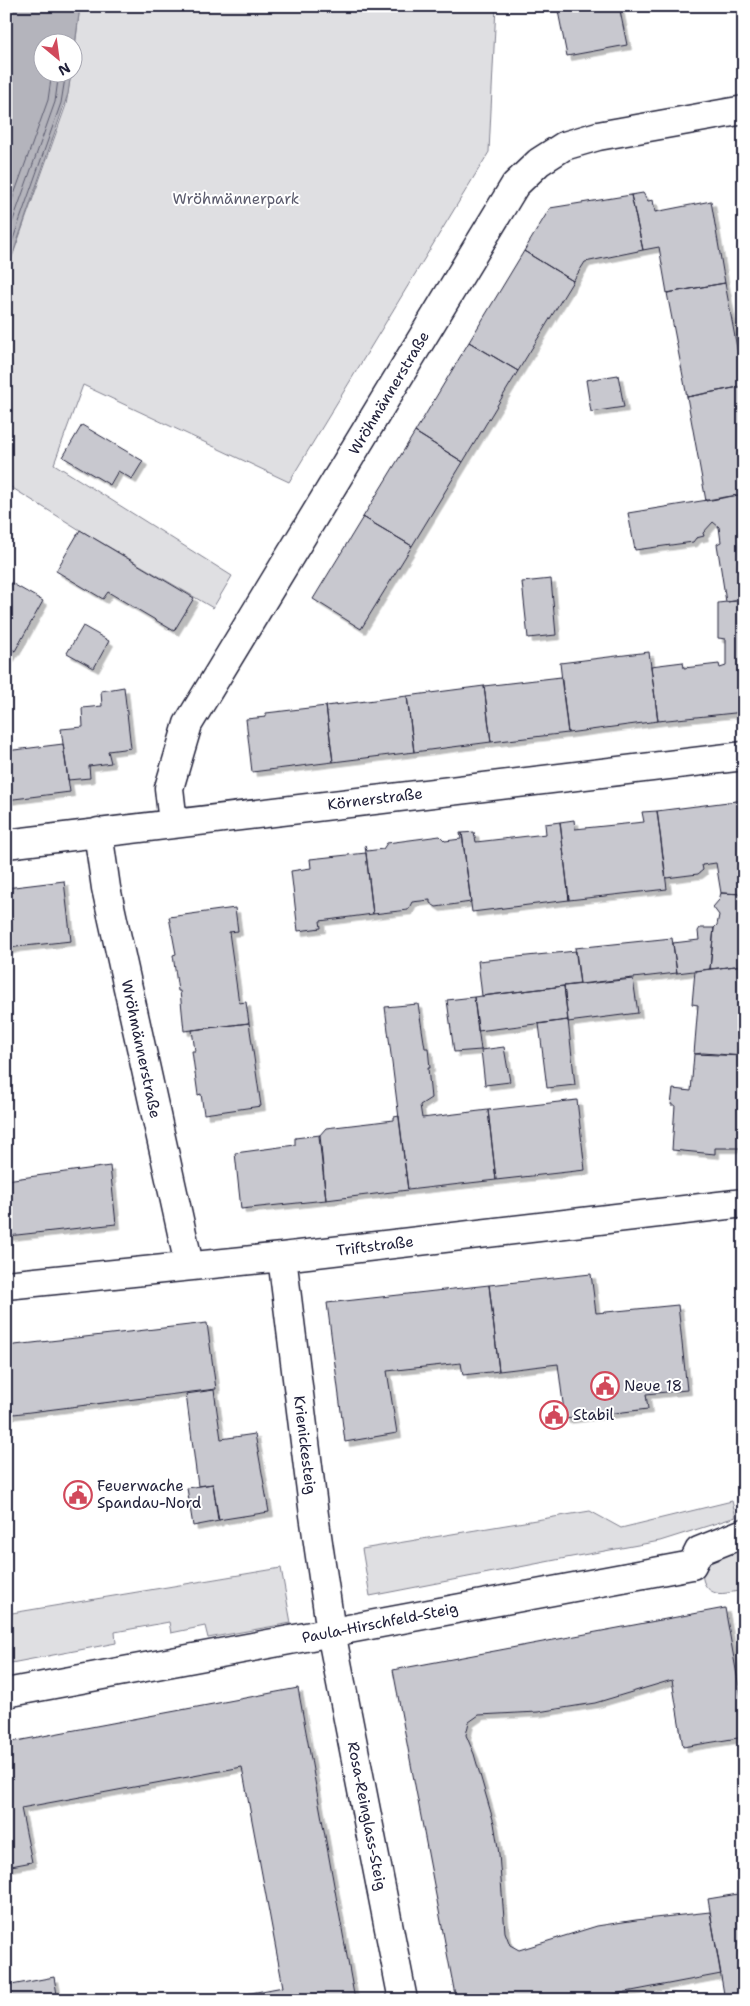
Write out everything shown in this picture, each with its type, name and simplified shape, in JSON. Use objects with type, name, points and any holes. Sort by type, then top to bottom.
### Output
[{"type":"street","name":"Wröhmännerstraße","points":[[173,823],[169,788],[188,724],[515,185],[539,162],[564,146],[598,136],[744,110]]},
{"type":"street","name":"Körnerstraße","points":[[6,844],[744,756]]},
{"type":"street","name":"Wröhmännerstraße","points":[[98,832],[106,888],[188,1265]]},
{"type":"street","name":"Triftstraße","points":[[6,1285],[282,1256],[744,1203]]},
{"type":"street","name":"Krienickesteig","points":[[282,1256],[331,1632]]},
{"type":"street","name":"Paula-Hirschfeld-Steig","points":[[6,1693],[692,1565],[699,1551],[744,1532]]},
{"type":"street","name":"Rosa-Reinglass-Steig","points":[[331,1632],[403,2000]]},
{"type":"green space","name":"Wröhmännerpark","points":[[80,6],[496,6],[489,152],[289,482],[83,385],[54,464],[232,576],[213,608],[6,484],[6,274],[66,105],[70,82],[82,82],[82,32],[77,32]]},
{"type":"green space","points":[[732,1501],[736,1517],[660,1541],[370,1596],[362,1549],[590,1511],[621,1528]]},
{"type":"green space","points":[[741,1547],[744,1562],[744,1590],[722,1594],[711,1591],[705,1585],[702,1572],[703,1563]]},
{"type":"green space","points":[[281,1568],[291,1623],[208,1638],[205,1626],[171,1633],[169,1622],[115,1632],[116,1643],[6,1664],[6,1614]]},
{"type":"water","points":[[6,6],[80,6],[77,32],[32,32],[32,82],[70,82],[68,94],[6,274]]},
{"type":"building","points":[[557,6],[619,6],[627,45],[567,56]]},
{"type":"building","points":[[643,193],[648,201],[653,200],[655,212],[711,201],[725,283],[667,293],[659,247],[643,250],[631,195]]},
{"type":"building","points":[[631,195],[643,250],[585,262],[573,281],[524,251],[550,208]]},
{"type":"building","points":[[524,251],[573,281],[518,371],[469,342]]},
{"type":"building","points":[[725,283],[744,386],[687,397],[667,293]]},
{"type":"building","points":[[469,342],[518,371],[463,462],[415,432]]},
{"type":"building","points":[[618,375],[624,407],[591,412],[586,380]]},
{"type":"building","points":[[744,386],[744,494],[706,501],[687,397]]},
{"type":"building","points":[[82,425],[143,461],[132,479],[118,471],[110,485],[63,457]]},
{"type":"building","points":[[415,432],[463,462],[412,546],[363,517]]},
{"type":"building","points":[[744,494],[744,600],[726,602],[717,544],[721,542],[719,527],[713,522],[703,533],[704,536],[696,538],[693,542],[635,550],[628,513]]},
{"type":"building","points":[[363,517],[412,546],[361,629],[313,599]]},
{"type":"building","points":[[80,530],[194,598],[174,631],[108,592],[103,599],[56,571]]},
{"type":"building","points":[[551,579],[556,635],[528,638],[522,582]]},
{"type":"building","points":[[6,580],[43,601],[15,651],[6,646]]},
{"type":"building","points":[[744,600],[744,712],[658,721],[651,666],[683,662],[684,668],[719,664],[720,668],[726,666],[726,639],[718,638],[718,603]]},
{"type":"building","points":[[83,626],[109,641],[94,668],[67,653]]},
{"type":"building","points":[[6,646],[14,650],[6,663]]},
{"type":"building","points":[[649,652],[658,721],[568,733],[560,663]]},
{"type":"building","points":[[561,677],[568,733],[491,742],[484,686]]},
{"type":"building","points":[[484,686],[491,742],[414,752],[407,696]]},
{"type":"building","points":[[124,687],[131,748],[108,751],[111,763],[89,766],[90,778],[68,780],[61,729],[83,727],[82,708],[102,706],[101,691]]},
{"type":"building","points":[[407,696],[414,752],[333,762],[326,706]]},
{"type":"building","points":[[326,706],[333,762],[252,772],[246,719],[266,717],[266,713]]},
{"type":"building","points":[[63,744],[70,792],[6,800],[6,751]]},
{"type":"building","points":[[744,800],[744,894],[721,893],[716,863],[702,865],[703,870],[698,874],[666,878],[657,811]]},
{"type":"building","points":[[657,811],[667,889],[569,900],[560,822],[574,820],[575,829],[644,822],[642,812]]},
{"type":"building","points":[[560,822],[569,900],[472,912],[462,833],[474,832],[476,842],[546,834],[545,824]]},
{"type":"building","points":[[460,833],[462,833],[471,902],[436,907],[430,903],[430,900],[412,902],[408,910],[373,914],[365,845],[367,851],[383,849],[387,843],[440,836],[445,841],[461,839]]},
{"type":"building","points":[[366,853],[373,914],[320,921],[321,928],[298,931],[291,871],[311,868],[310,859]]},
{"type":"building","points":[[64,881],[71,941],[16,947],[6,950],[6,888]]},
{"type":"building","points":[[721,893],[744,894],[744,965],[710,969],[714,928],[717,925],[719,915],[713,907],[719,900]]},
{"type":"building","points":[[235,908],[238,931],[229,932],[239,1003],[246,1002],[249,1023],[184,1031],[180,991],[178,991],[173,955],[176,954],[169,917]]},
{"type":"building","points":[[700,928],[714,928],[710,969],[677,973],[673,943],[699,940],[698,931]]},
{"type":"building","points":[[672,938],[677,973],[580,984],[575,948]]},
{"type":"building","points":[[576,951],[580,984],[482,996],[478,961]]},
{"type":"building","points":[[744,965],[744,1056],[694,1054],[698,1005],[692,1004],[695,971]]},
{"type":"building","points":[[633,979],[638,1013],[568,1022],[564,986]]},
{"type":"building","points":[[564,986],[568,1020],[478,1031],[474,997]]},
{"type":"building","points":[[474,997],[481,1050],[454,1052],[447,1000]]},
{"type":"building","points":[[418,1004],[425,1048],[428,1048],[430,1068],[428,1068],[431,1098],[420,1105],[422,1118],[488,1110],[496,1180],[408,1190],[385,1007]]},
{"type":"building","points":[[568,1020],[575,1085],[547,1088],[539,1024]]},
{"type":"building","points":[[249,1023],[261,1106],[204,1114],[201,1094],[198,1095],[192,1051],[195,1051],[192,1030]]},
{"type":"building","points":[[504,1047],[510,1082],[485,1085],[481,1050]]},
{"type":"building","points":[[694,1054],[744,1056],[744,1148],[715,1148],[715,1154],[672,1150],[675,1105],[671,1105],[673,1089],[691,1091]]},
{"type":"building","points":[[577,1100],[585,1170],[496,1180],[488,1110]]},
{"type":"building","points":[[399,1116],[408,1190],[326,1200],[319,1136],[326,1128],[394,1120],[394,1117]]},
{"type":"building","points":[[320,1135],[326,1200],[241,1209],[235,1153],[295,1145],[295,1138]]},
{"type":"building","points":[[110,1166],[116,1224],[8,1236],[6,1180]]},
{"type":"building","points":[[591,1274],[596,1313],[678,1305],[687,1390],[646,1394],[648,1409],[565,1419],[558,1364],[499,1371],[489,1285]]},
{"type":"building","points":[[489,1285],[499,1371],[463,1375],[461,1363],[387,1371],[397,1433],[345,1442],[327,1303]]},
{"type":"building","points":[[207,1323],[216,1389],[6,1415],[6,1346]]},
{"type":"building","points":[[214,1390],[221,1439],[255,1434],[269,1512],[218,1520],[213,1484],[198,1486],[186,1394]]},
{"type":"building","points":[[213,1484],[219,1521],[193,1526],[187,1488]]},
{"type":"building","points":[[725,1608],[744,1715],[744,1737],[683,1747],[672,1680],[595,1703],[538,1712],[479,1715],[469,1722],[466,1735],[474,1754],[494,1823],[499,1854],[505,1932],[510,1945],[519,1950],[597,1926],[710,1912],[721,1974],[584,2000],[456,2000],[393,1670]]},
{"type":"building","points":[[298,1688],[355,2000],[214,2000],[283,1987],[242,1767],[21,1808],[32,1862],[6,1867],[6,1743]]},
{"type":"building","points":[[744,1893],[744,2000],[725,2000],[708,1899]]},
{"type":"building","points":[[54,1977],[58,2000],[6,2000],[6,1986]]},
{"type":"place","name":"Neue 18","points":[[605,1386]]},
{"type":"place","name":"Stabil","points":[[554,1415]]},
{"type":"place","name":"Feuerwache Spandau-Nord","points":[[78,1495]]}]
